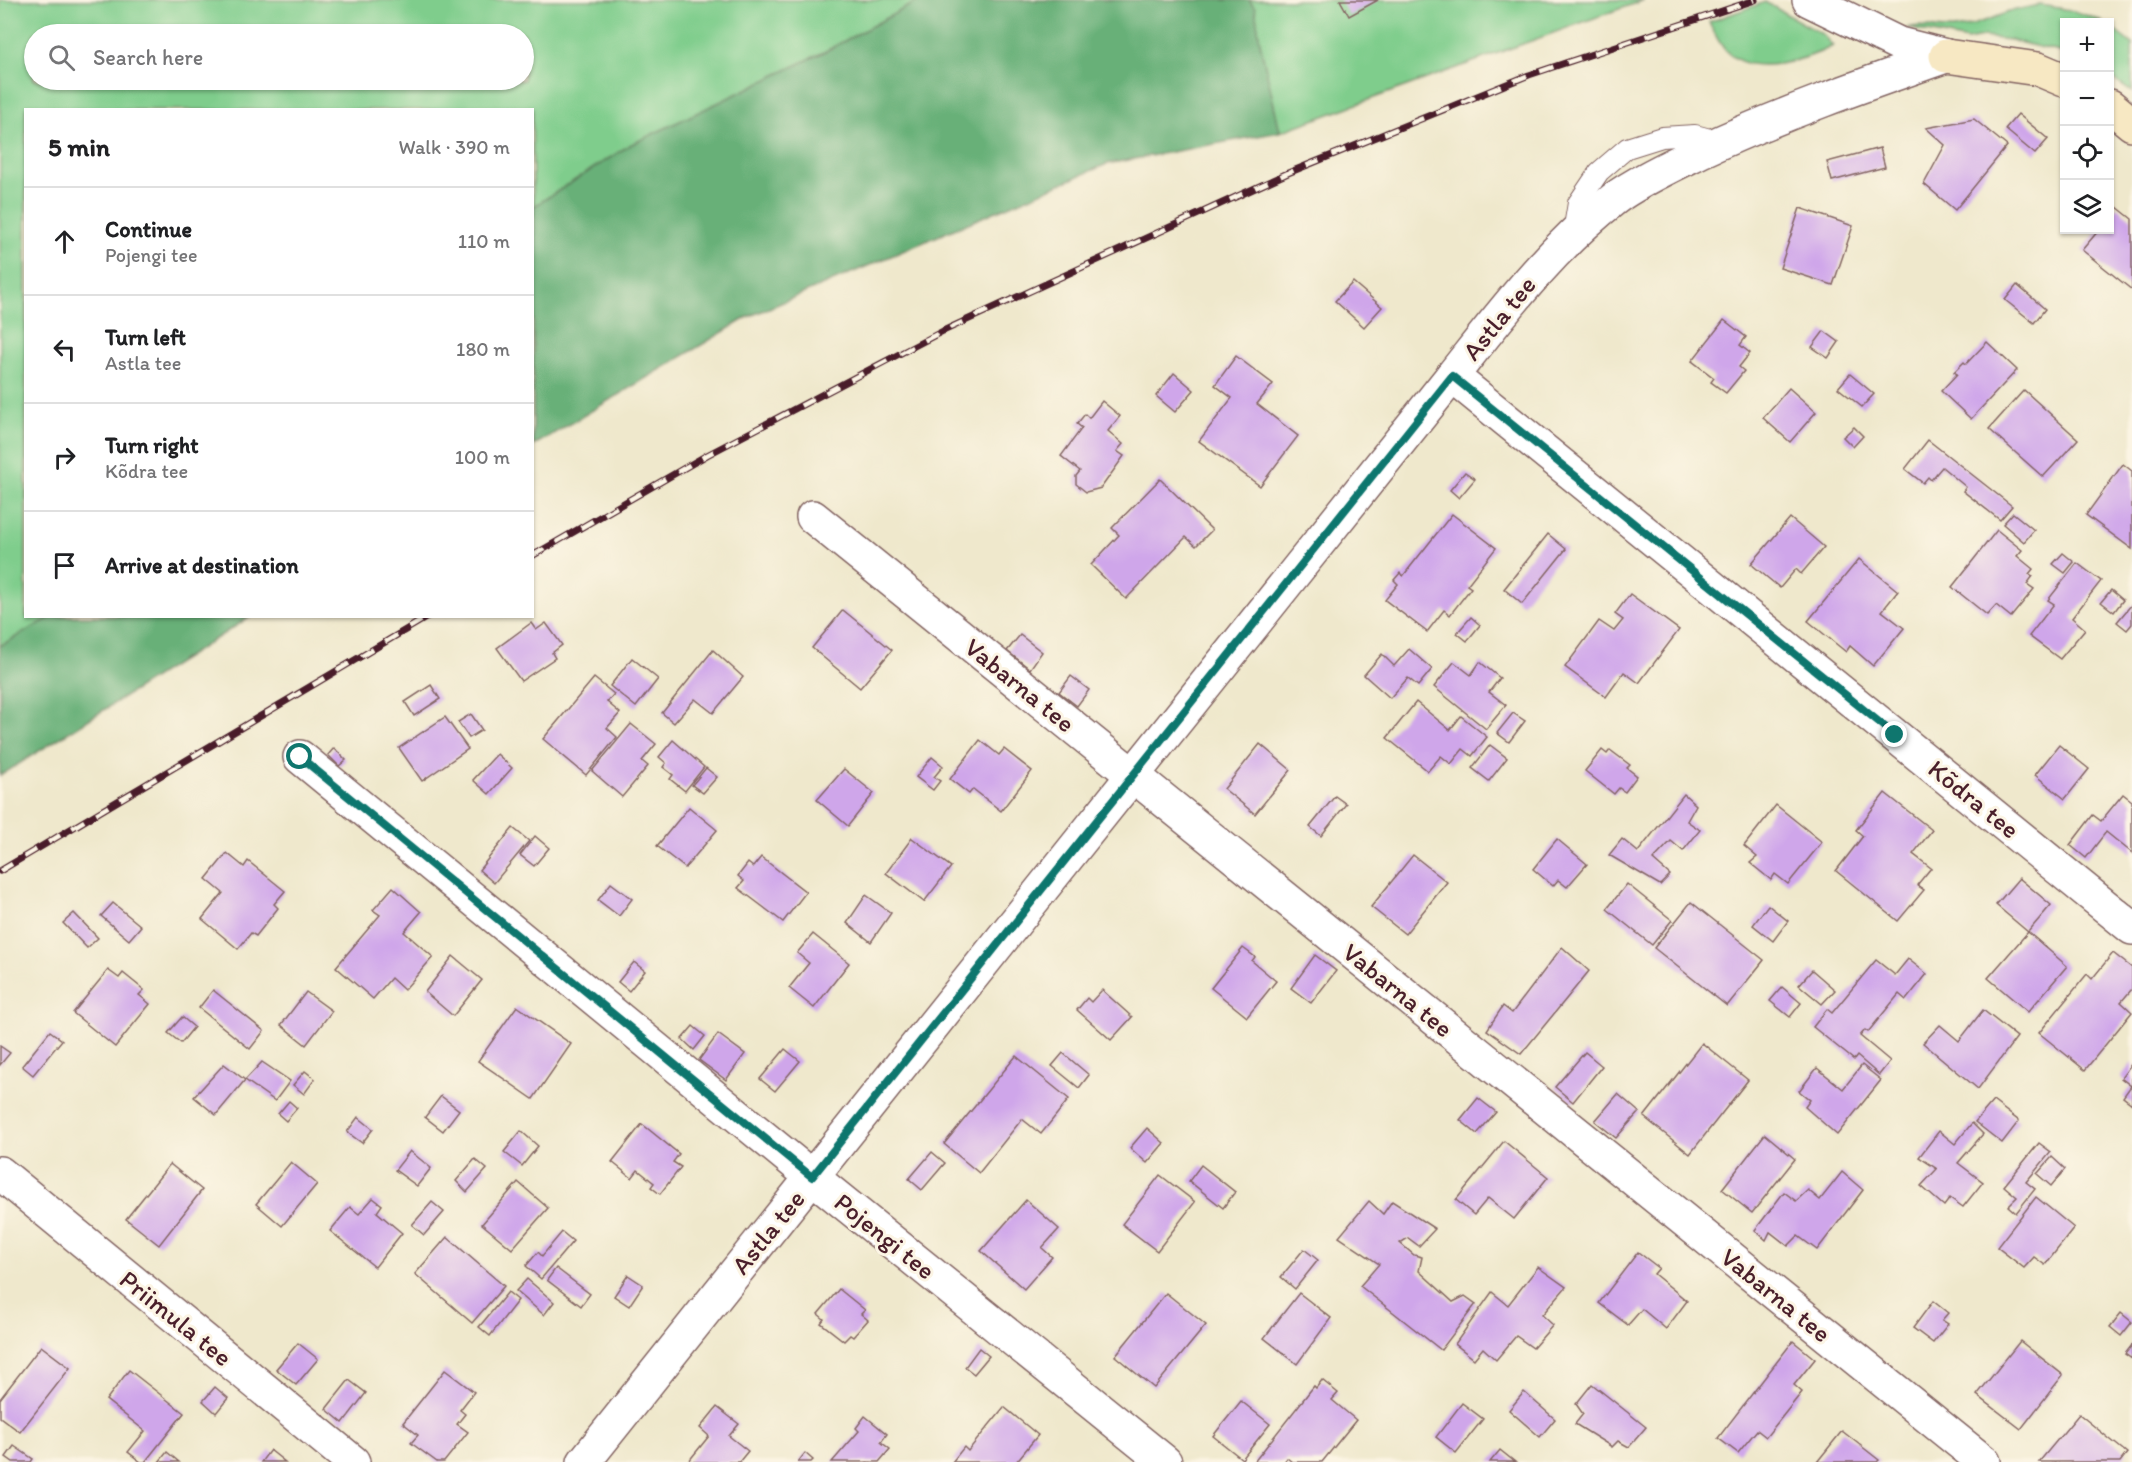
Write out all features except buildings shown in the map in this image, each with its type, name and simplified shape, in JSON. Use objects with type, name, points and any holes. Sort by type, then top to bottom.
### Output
[{"type":"main road","points":[[1946,56],[2038,69],[2060,78]]},
{"type":"main road","points":[[2114,110],[2132,124]]},
{"type":"street","points":[[1809,0],[1899,44],[1946,56]]},
{"type":"street","name":"Astla tee","points":[[584,1462],[1539,268],[1572,234],[1616,197],[1679,162],[1836,94],[1946,56]]},
{"type":"street","name":"Kõdra tee","points":[[1452,376],[2132,928]]},
{"type":"street","name":"Vabarna tee","points":[[813,517],[1984,1462]]},
{"type":"street","name":"Pojengi tee","points":[[300,757],[812,1177],[1165,1462]]},
{"type":"street","name":"Priimula tee","points":[[0,1173],[353,1462]]},
{"type":"green space","points":[[0,0],[920,0],[824,52],[630,145],[534,206],[534,108],[24,108],[24,618],[51,618],[0,646]]},
{"type":"green space","points":[[920,0],[1249,0],[1255,8],[1260,43],[1280,132],[1107,164],[748,317],[534,445],[534,206],[630,145],[824,52]]},
{"type":"green space","points":[[1249,0],[1644,0],[1280,132],[1260,43],[1255,8]]},
{"type":"green space","points":[[1765,2],[1822,34],[1833,46],[1795,61],[1766,65],[1739,60],[1728,53],[1709,22]]},
{"type":"green space","points":[[2040,5],[2093,18],[2060,18],[2060,52],[2010,40],[1983,37],[1967,40],[1908,28],[1919,26],[1961,28],[2015,10]]},
{"type":"green space","points":[[2114,30],[2132,44],[2132,92],[2114,80]]},
{"type":"green space","points":[[49,618],[248,618],[0,776],[0,646]]},
{"type":"railway","points":[[534,555],[707,455],[943,331],[1288,173],[1529,75],[1755,0]]},
{"type":"railway","points":[[0,871],[426,618]]},
{"type":"route","points":[[300,757],[812,1177],[1452,376],[1895,735]]}]
